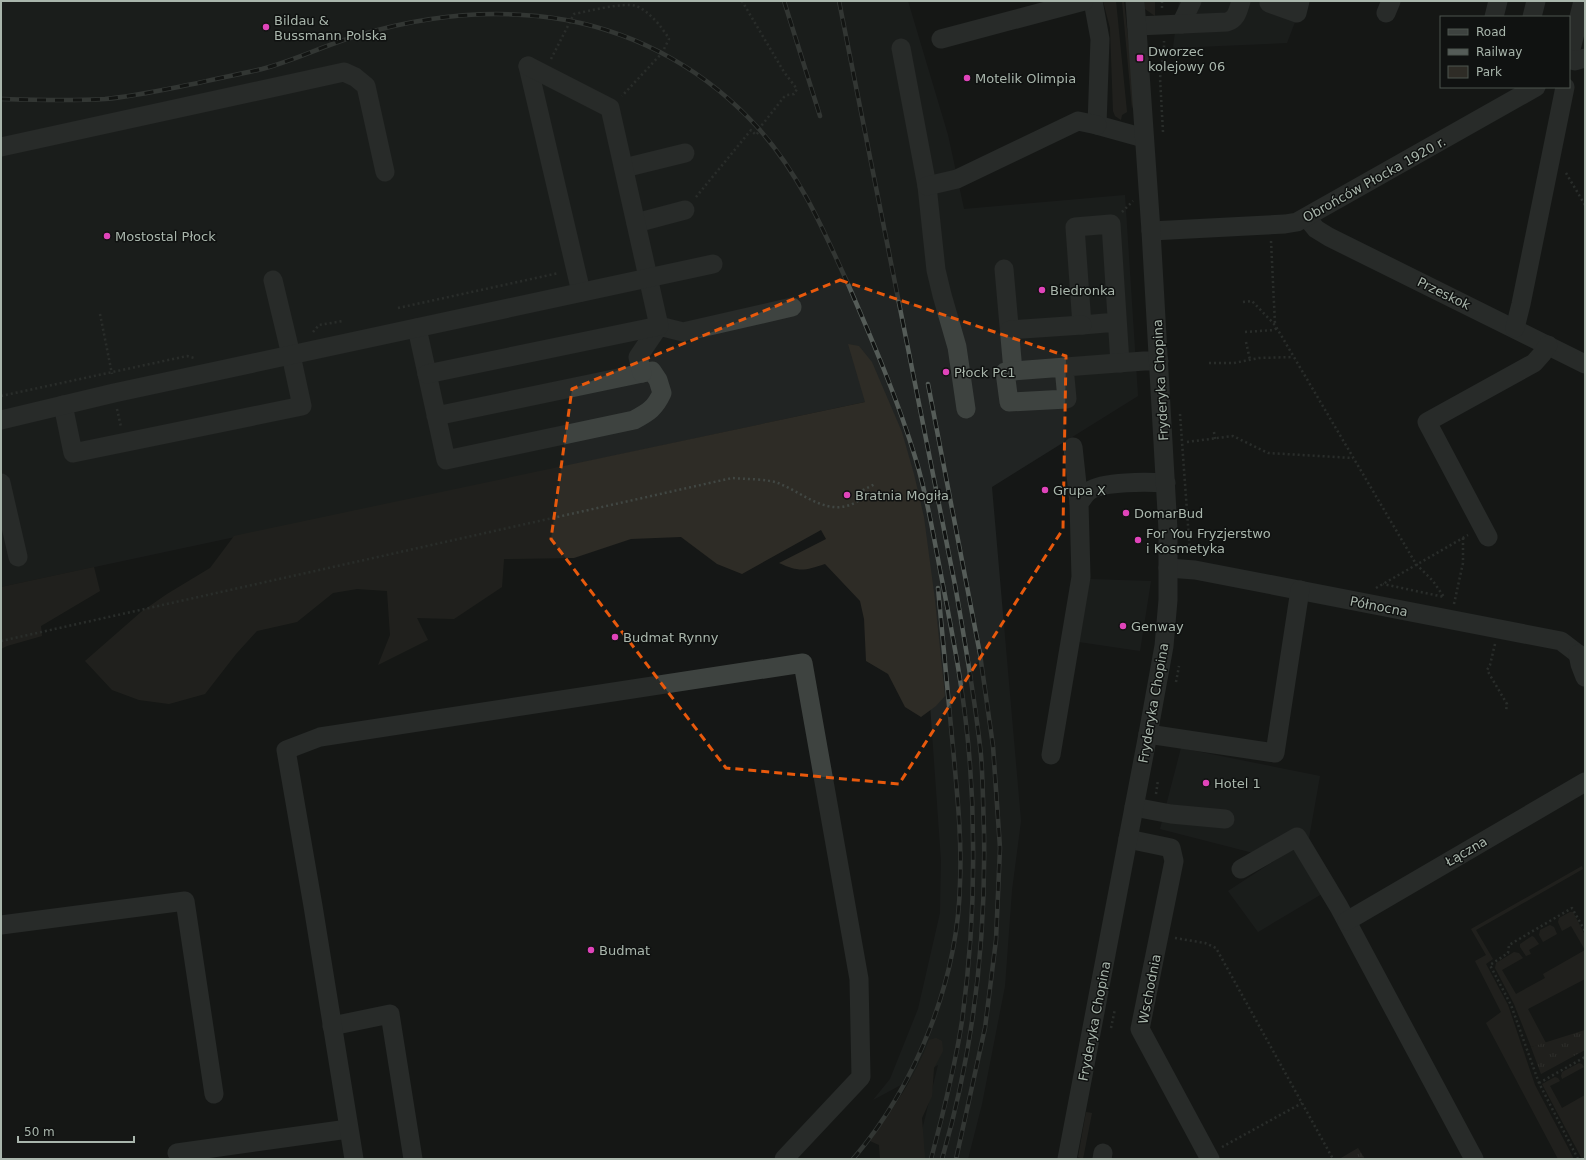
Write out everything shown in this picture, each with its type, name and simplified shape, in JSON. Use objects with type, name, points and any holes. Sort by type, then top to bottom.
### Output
[{"type":"street","points":[[940,39],[1084,1]]},
{"type":"street","points":[[1093,1],[1100,39],[1097,125]]},
{"type":"street","name":"Fryderyka Chopina","points":[[1067,1159],[1164,646],[1168,600],[1166,483],[1151,231],[1135,1]]},
{"type":"street","points":[[1181,24],[1192,1]]},
{"type":"street","points":[[1137,26],[1232,21],[1241,1]]},
{"type":"street","points":[[1269,3],[1297,13],[1300,1]]},
{"type":"street","points":[[1494,16],[1498,1]]},
{"type":"street","points":[[1532,16],[1536,1]]},
{"type":"street","points":[[1570,54],[1583,1]]},
{"type":"street","points":[[901,48],[927,186],[936,270],[957,347],[966,409]]},
{"type":"street","points":[[1570,58],[1578,61],[1585,58]]},
{"type":"street","points":[[581,292],[528,66],[610,108],[659,326],[638,357],[642,373]]},
{"type":"street","points":[[1,147],[344,72],[355,77],[366,86],[385,172]]},
{"type":"street","points":[[1515,328],[1565,88]]},
{"type":"street","name":"Obrońców Płocka 1920 r.","points":[[1151,231],[1285,224],[1297,222],[1307,218],[1526,89]]},
{"type":"street","points":[[927,186],[957,180],[1078,121],[1144,138]]},
{"type":"street","points":[[624,168],[685,153]]},
{"type":"street","points":[[636,223],[685,210]]},
{"type":"street","name":"Przeskok","points":[[1307,218],[1316,229],[1330,237],[1584,362]]},
{"type":"street","points":[[1082,325],[1075,227],[1111,224],[1120,363]]},
{"type":"street","points":[[1,420],[291,355],[713,264]]},
{"type":"street","points":[[1004,269],[1013,371]]},
{"type":"street","points":[[63,405],[73,453],[302,406],[273,280]]},
{"type":"street","points":[[427,374],[659,326],[683,332],[792,307]]},
{"type":"street","points":[[1010,330],[1117,322]]},
{"type":"street","points":[[417,328],[436,416],[446,460],[634,420],[645,414],[657,404],[662,393],[658,380],[652,371],[436,416]]},
{"type":"street","points":[[1485,532],[1427,422],[1534,363],[1548,345]]},
{"type":"street","points":[[1064,367],[1067,400],[1009,402],[1005,372],[1064,367],[1120,363],[1159,361]]},
{"type":"street","points":[[1051,755],[1081,577],[1079,503],[1073,447]]},
{"type":"street","points":[[1079,503],[1089,492],[1102,485],[1153,482],[1166,483]]},
{"type":"street","points":[[1,483],[18,557]]},
{"type":"street","name":"Północna","points":[[1168,568],[1195,570],[1561,641],[1582,653]]},
{"type":"street","points":[[1148,734],[1275,753],[1300,590]]},
{"type":"street","points":[[1582,653],[1580,664],[1585,678]]},
{"type":"street","points":[[354,1159],[286,750],[320,738],[803,663],[859,979],[860,1077],[784,1159]]},
{"type":"street","name":"Łączna","points":[[1347,921],[1585,782]]},
{"type":"street","points":[[1134,807],[1171,814],[1224,819]]},
{"type":"street","points":[[1241,869],[1297,837],[1347,921],[1474,1159]]},
{"type":"street","name":"Wschodnia","points":[[1128,839],[1171,848],[1174,861],[1140,1029],[1214,1154]]},
{"type":"street","points":[[1,925],[184,901],[214,1094]]},
{"type":"street","points":[[332,1026],[390,1014],[413,1159]]},
{"type":"street","points":[[177,1153],[348,1129]]},
{"type":"path","points":[[685,210],[750,130],[756,135],[784,97],[794,94],[797,90],[784,72],[742,1]]},
{"type":"path","points":[[544,73],[574,14],[624,5],[637,6],[664,28],[669,39],[662,53],[610,108]]},
{"type":"path","points":[[1566,173],[1585,205]]},
{"type":"path","points":[[1270,234],[1275,325]]},
{"type":"path","points":[[398,308],[575,269]]},
{"type":"path","points":[[1243,302],[1252,301],[1275,325],[1416,564],[1433,581],[1444,597],[1383,584]]},
{"type":"path","points":[[1245,332],[1274,330],[1277,328]]},
{"type":"path","points":[[1246,342],[1250,360]]},
{"type":"path","points":[[1209,363],[1234,363],[1259,358],[1294,357]]},
{"type":"path","points":[[1214,432],[1214,439]]},
{"type":"path","points":[[1187,442],[1233,436],[1268,453],[1354,458]]},
{"type":"path","points":[[1,641],[732,478],[777,482],[816,503],[832,508],[851,505],[858,501],[859,492],[875,484]]},
{"type":"path","points":[[1372,590],[1463,537],[1485,532]]},
{"type":"path","points":[[1453,610],[1463,563],[1463,537]]},
{"type":"path","points":[[1496,638],[1490,665],[1487,670],[1507,704],[1506,712]]},
{"type":"path","points":[[1578,1159],[1539,1083],[1511,1005],[1490,965],[1508,953],[1509,945],[1572,908],[1585,931]]},
{"type":"path","points":[[1159,935],[1205,943],[1216,948],[1333,1159]]},
{"type":"path","points":[[1539,1083],[1585,1057]]},
{"type":"path","points":[[1214,1154],[1302,1103]]},
{"type":"highlighted area","points":[[840,280],[1066,356],[1063,529],[899,784],[726,768],[551,539],[572,389]]},
{"type":"shaded area","points":[[1,1],[908,1],[948,135],[964,209],[1125,195],[1138,396],[992,487],[1021,821],[1012,890],[1005,986],[982,1104],[968,1159],[915,1159],[938,1065],[873,1100],[890,1079],[918,1009],[940,913],[941,860],[921,577],[865,402],[1,587]]},
{"type":"shaded area","points":[[1179,1],[1303,1],[1287,43],[1173,48]]},
{"type":"shaded area","points":[[1089,579],[1151,581],[1140,651],[1079,642]]},
{"type":"shaded area","points":[[1181,748],[1320,776],[1309,838],[1337,885],[1258,932],[1228,891],[1277,859],[1160,829]]},
{"type":"green space","points":[[1103,1],[1116,1],[1127,112],[1122,115],[1121,120],[1115,116],[1113,111],[1110,28]]},
{"type":"green space","points":[[1122,1],[1124,1],[1132,76],[1134,100],[1132,109]]},
{"type":"green space","points":[[1145,1],[1155,1],[1155,16],[1145,9]]},
{"type":"green space","points":[[848,344],[859,346],[872,362],[902,432],[924,517],[935,600],[945,696],[936,706],[921,717],[905,707],[888,674],[866,661],[864,619],[860,601],[825,564],[802,570],[779,563],[826,539],[821,530],[742,574],[717,564],[681,537],[631,539],[574,558],[504,559],[502,587],[454,619],[417,618],[428,640],[378,665],[390,635],[387,591],[357,589],[333,593],[297,622],[257,631],[236,654],[205,694],[169,704],[139,700],[112,690],[85,661],[141,612],[210,568],[234,536],[865,402]]},
{"type":"green space","points":[[94,567],[100,591],[41,626],[42,636],[1,649],[1,587]]},
{"type":"green space","points":[[1582,866],[1583,869],[1476,930],[1493,959],[1486,964],[1508,1005],[1535,1085],[1574,1159],[1558,1159],[1486,1023],[1501,1012],[1475,961],[1486,955],[1471,929]]},
{"type":"green space","points":[[1573,912],[1585,935],[1585,950],[1571,926],[1562,931],[1558,922],[1559,918]]},
{"type":"green space","points":[[1550,925],[1554,927],[1557,934],[1543,942],[1539,935],[1540,930]]},
{"type":"green space","points":[[1532,936],[1539,944],[1529,950],[1531,954],[1526,956],[1520,947],[1520,944]]},
{"type":"green space","points":[[1585,950],[1585,979],[1528,1009],[1546,1043],[1531,1047],[1514,1004],[1495,968],[1496,963],[1514,952],[1519,953],[1523,958],[1502,970],[1516,994],[1545,978],[1543,974]]},
{"type":"green space","points":[[1585,1030],[1585,1050],[1541,1074],[1531,1047]]},
{"type":"green space","points":[[936,1038],[942,1041],[943,1051],[934,1068],[932,1096],[922,1118],[925,1159],[880,1159],[879,1145],[870,1141],[910,1080],[929,1040]]},
{"type":"green space","points":[[1579,1063],[1584,1067],[1562,1079],[1562,1072]]},
{"type":"green space","points":[[1555,1077],[1560,1081],[1550,1086],[1562,1108],[1585,1095],[1585,1157],[1582,1159],[1542,1084]]},
{"type":"green space","points":[[1086,1112],[1092,1113],[1083,1159],[1078,1157]]},
{"type":"green space","points":[[1358,1148],[1365,1159],[1341,1158]]},
{"type":"railway","points":[[784,1],[820,116]]},
{"type":"railway","points":[[839,1],[955,585],[973,691],[981,755],[983,783],[984,872],[980,955],[962,1078],[942,1159]]},
{"type":"railway","points":[[1,99],[92,100],[117,98],[262,69],[336,43],[385,28],[436,18],[488,14],[514,14],[540,16],[594,26],[647,46],[672,58],[718,90],[759,129],[787,165],[810,203],[848,284],[893,393],[909,438],[924,490],[957,661],[965,715],[971,778],[973,821],[972,909],[962,1021],[952,1073],[931,1159]]},
{"type":"railway","points":[[928,384],[980,654],[993,746],[1000,848],[996,940],[985,1028],[956,1159]]},
{"type":"railway","points":[[853,1159],[876,1130],[914,1065],[942,994],[951,957],[957,920],[960,883],[959,815],[938,588]]},
{"type":"place","name":"Bildau & Bussmann Polska","points":[[266,27]]},
{"type":"place","name":"Dworzec kolejowy 06","points":[[1140,58]]},
{"type":"place","name":"Motelik Olimpia","points":[[967,78]]},
{"type":"place","name":"Mostostal Płock","points":[[107,236]]},
{"type":"place","name":"Biedronka","points":[[1042,290]]},
{"type":"place","name":"Płock Pc1","points":[[946,372]]},
{"type":"place","name":"Grupa X","points":[[1045,490]]},
{"type":"place","name":"Bratnia Mogiła","points":[[847,495]]},
{"type":"place","name":"DomarBud","points":[[1126,513]]},
{"type":"place","name":"For You Fryzjerstwo i Kosmetyka","points":[[1138,540]]},
{"type":"place","name":"Genway","points":[[1123,626]]},
{"type":"place","name":"Budmat Rynny","points":[[615,637]]},
{"type":"place","name":"Hotel 1","points":[[1206,783]]},
{"type":"place","name":"Budmat","points":[[591,950]]}]
